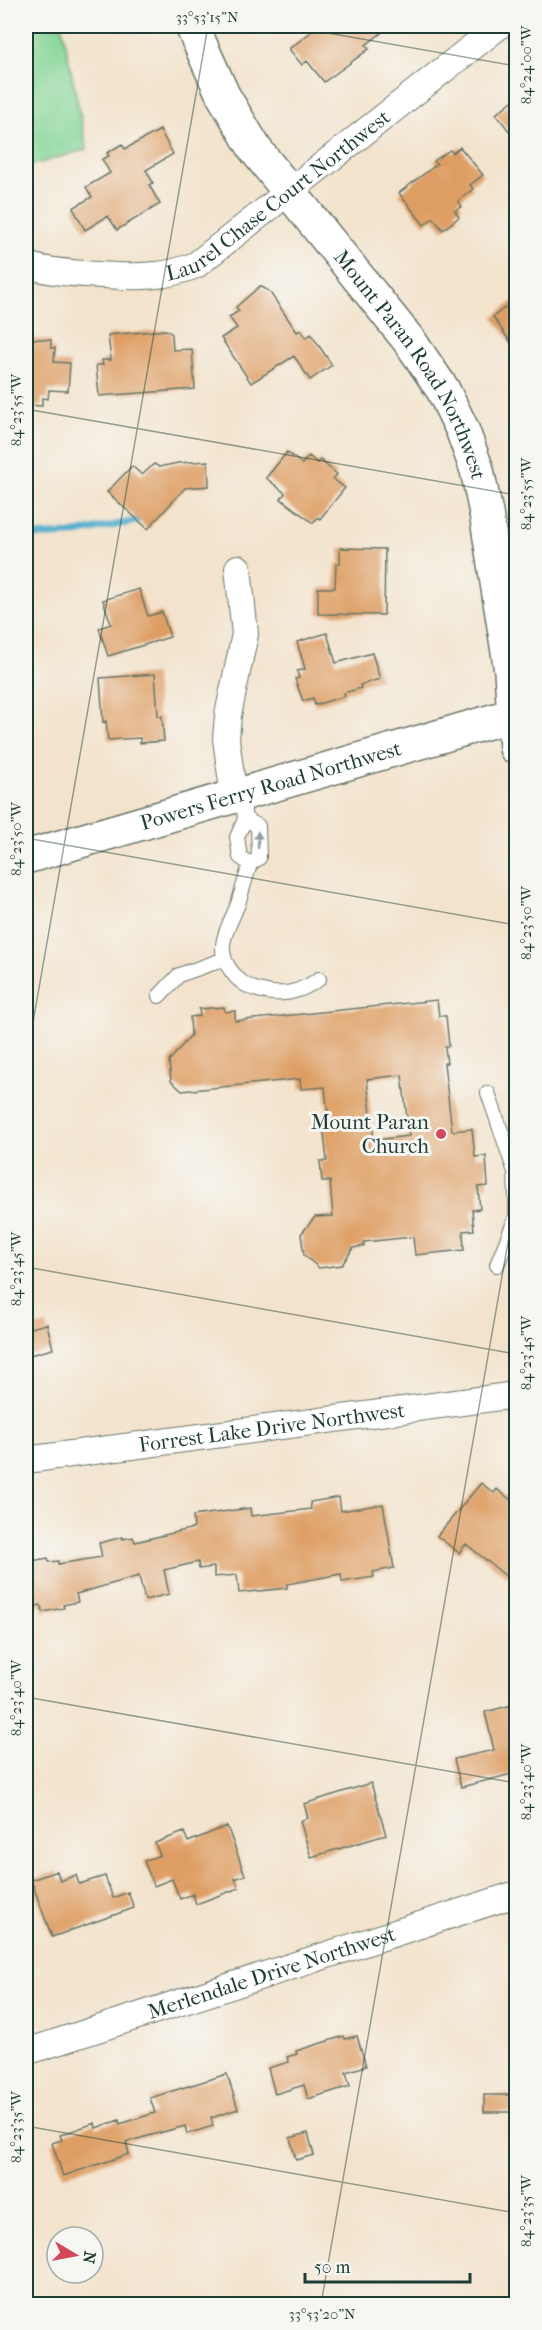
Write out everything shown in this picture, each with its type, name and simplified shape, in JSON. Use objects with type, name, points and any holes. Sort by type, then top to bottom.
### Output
[{"type":"main road","name":"Mount Paran Road Northwest","points":[[192,26],[223,95],[255,149],[411,344],[443,390],[462,429],[477,470],[486,513],[511,671],[516,748]]},
{"type":"main road","name":"Powers Ferry Road Northwest","points":[[26,857],[240,803],[515,715]]},
{"type":"street","name":"Laurel Chase Court Northwest","points":[[26,264],[34,269],[51,271],[135,276],[178,272],[196,265],[213,254],[288,191],[498,26]]},
{"type":"street","points":[[238,568],[245,634],[228,715],[226,739],[240,803]]},
{"type":"street","name":"Forrest Lake Drive Northwest","points":[[26,1460],[516,1395]]},
{"type":"street","name":"Merlendale Drive Northwest","points":[[26,2052],[516,1894]]},
{"type":"lane","points":[[240,803],[237,837],[240,857],[250,864]]},
{"type":"lane","points":[[240,803],[258,826],[259,858],[250,864],[223,940],[222,960],[237,980],[255,990],[271,994],[287,994],[307,988],[319,980]]},
{"type":"lane","points":[[159,996],[179,975],[222,960]]},
{"type":"lane","points":[[488,1093],[515,1172],[516,1217],[497,1265]]},
{"type":"green space","points":[[26,26],[62,26],[87,149],[26,167]]},
{"type":"building","points":[[319,26],[390,26],[366,45],[369,49],[324,82],[307,61],[302,65],[289,49]]},
{"type":"building","points":[[516,98],[516,140],[496,114]]},
{"type":"building","points":[[160,130],[173,154],[146,170],[153,183],[149,185],[160,204],[117,230],[108,216],[85,230],[73,208],[92,197],[86,187],[110,173],[102,159],[122,144],[125,149]]},
{"type":"building","points":[[460,147],[483,175],[470,185],[473,189],[458,201],[462,206],[455,211],[459,217],[443,230],[433,218],[424,225],[399,193],[437,164],[434,161],[450,150],[453,153]]},
{"type":"building","points":[[260,286],[269,291],[297,332],[301,330],[306,338],[311,334],[332,365],[310,380],[294,356],[251,383],[221,338],[237,328],[229,317],[239,311],[236,307]]},
{"type":"building","points":[[516,299],[516,350],[493,317]]},
{"type":"building","points":[[166,330],[172,334],[173,350],[192,349],[195,389],[99,396],[96,365],[103,365],[102,360],[111,360],[108,335]]},
{"type":"building","points":[[26,338],[51,340],[51,348],[55,348],[54,362],[70,363],[68,391],[49,390],[48,399],[42,398],[42,406],[26,405]]},
{"type":"building","points":[[287,452],[302,464],[309,456],[317,463],[320,460],[337,474],[333,479],[345,488],[320,519],[318,517],[313,523],[281,499],[285,493],[266,478]]},
{"type":"building","points":[[208,461],[209,486],[185,488],[148,529],[107,492],[132,466],[142,475],[154,464],[159,467]]},
{"type":"building","points":[[340,548],[385,549],[384,615],[318,614],[318,588],[335,588],[336,564],[340,564]]},
{"type":"building","points":[[139,589],[148,616],[162,612],[170,637],[108,656],[99,628],[111,624],[103,600]]},
{"type":"building","points":[[327,633],[336,663],[372,653],[380,679],[360,685],[361,688],[344,693],[345,696],[315,705],[313,698],[303,701],[295,679],[299,678],[297,671],[305,669],[297,642]]},
{"type":"building","points":[[155,674],[158,716],[162,716],[164,741],[140,743],[140,738],[108,740],[106,721],[103,722],[100,678]]},
{"type":"building","name":"Mount Paran Church","points":[[437,1000],[439,1016],[446,1016],[449,1046],[445,1047],[447,1063],[444,1063],[452,1131],[472,1129],[475,1157],[486,1156],[488,1186],[478,1187],[480,1209],[472,1210],[474,1230],[463,1231],[464,1250],[415,1255],[413,1237],[364,1242],[364,1246],[353,1248],[342,1265],[319,1268],[304,1255],[301,1234],[315,1217],[333,1216],[330,1181],[322,1181],[320,1161],[327,1161],[323,1125],[329,1125],[325,1087],[301,1089],[300,1079],[182,1091],[171,1081],[169,1061],[191,1035],[190,1017],[200,1016],[199,1009],[224,1007],[225,1012],[235,1011],[235,1021]],"holes":[[[402,1075],[409,1136],[374,1140],[367,1079]]]},
{"type":"building","points":[[47,1324],[53,1349],[26,1356],[26,1329]]},
{"type":"building","points":[[481,1483],[494,1493],[497,1489],[516,1504],[516,1565],[507,1577],[466,1544],[459,1553],[437,1536]]},
{"type":"building","points":[[339,1497],[341,1511],[383,1504],[394,1568],[373,1572],[374,1577],[342,1582],[341,1574],[287,1584],[287,1588],[239,1593],[237,1575],[214,1577],[214,1567],[199,1569],[198,1562],[164,1570],[169,1594],[145,1600],[139,1576],[76,1594],[78,1602],[63,1605],[64,1608],[43,1612],[41,1605],[26,1608],[26,1562],[48,1558],[49,1562],[58,1561],[58,1564],[102,1557],[99,1543],[123,1537],[123,1539],[133,1537],[135,1542],[194,1528],[193,1516],[250,1508],[251,1516],[311,1509],[310,1502]]},
{"type":"building","points":[[516,1704],[516,1773],[461,1787],[454,1759],[494,1750],[485,1712]]},
{"type":"building","points":[[371,1783],[386,1835],[311,1857],[300,1821],[308,1818],[304,1804]]},
{"type":"building","points":[[227,1826],[245,1875],[235,1879],[239,1888],[196,1904],[193,1894],[180,1899],[172,1879],[154,1886],[144,1861],[160,1855],[155,1843],[184,1832],[188,1842]]},
{"type":"building","points":[[57,1871],[60,1881],[76,1875],[79,1884],[105,1876],[113,1898],[128,1892],[134,1908],[52,1937],[31,1880]]},
{"type":"building","points":[[344,2036],[345,2039],[357,2036],[366,2066],[346,2072],[350,2086],[308,2099],[304,2085],[275,2094],[268,2068],[289,2062],[287,2057],[297,2054],[296,2051]]},
{"type":"building","points":[[227,2074],[238,2109],[211,2118],[213,2126],[187,2134],[185,2126],[126,2142],[129,2154],[63,2176],[52,2143],[62,2140],[60,2135],[95,2123],[96,2128],[119,2120],[120,2124],[155,2113],[150,2098]]},
{"type":"building","points":[[484,2095],[516,2095],[516,2112],[484,2112]]},
{"type":"building","points":[[308,2133],[314,2155],[296,2160],[290,2138]]},
{"type":"waterway","points":[[26,536],[71,534],[136,521]]},
{"type":"place","name":"Mount Paran Church","points":[[441,1134]]}]
